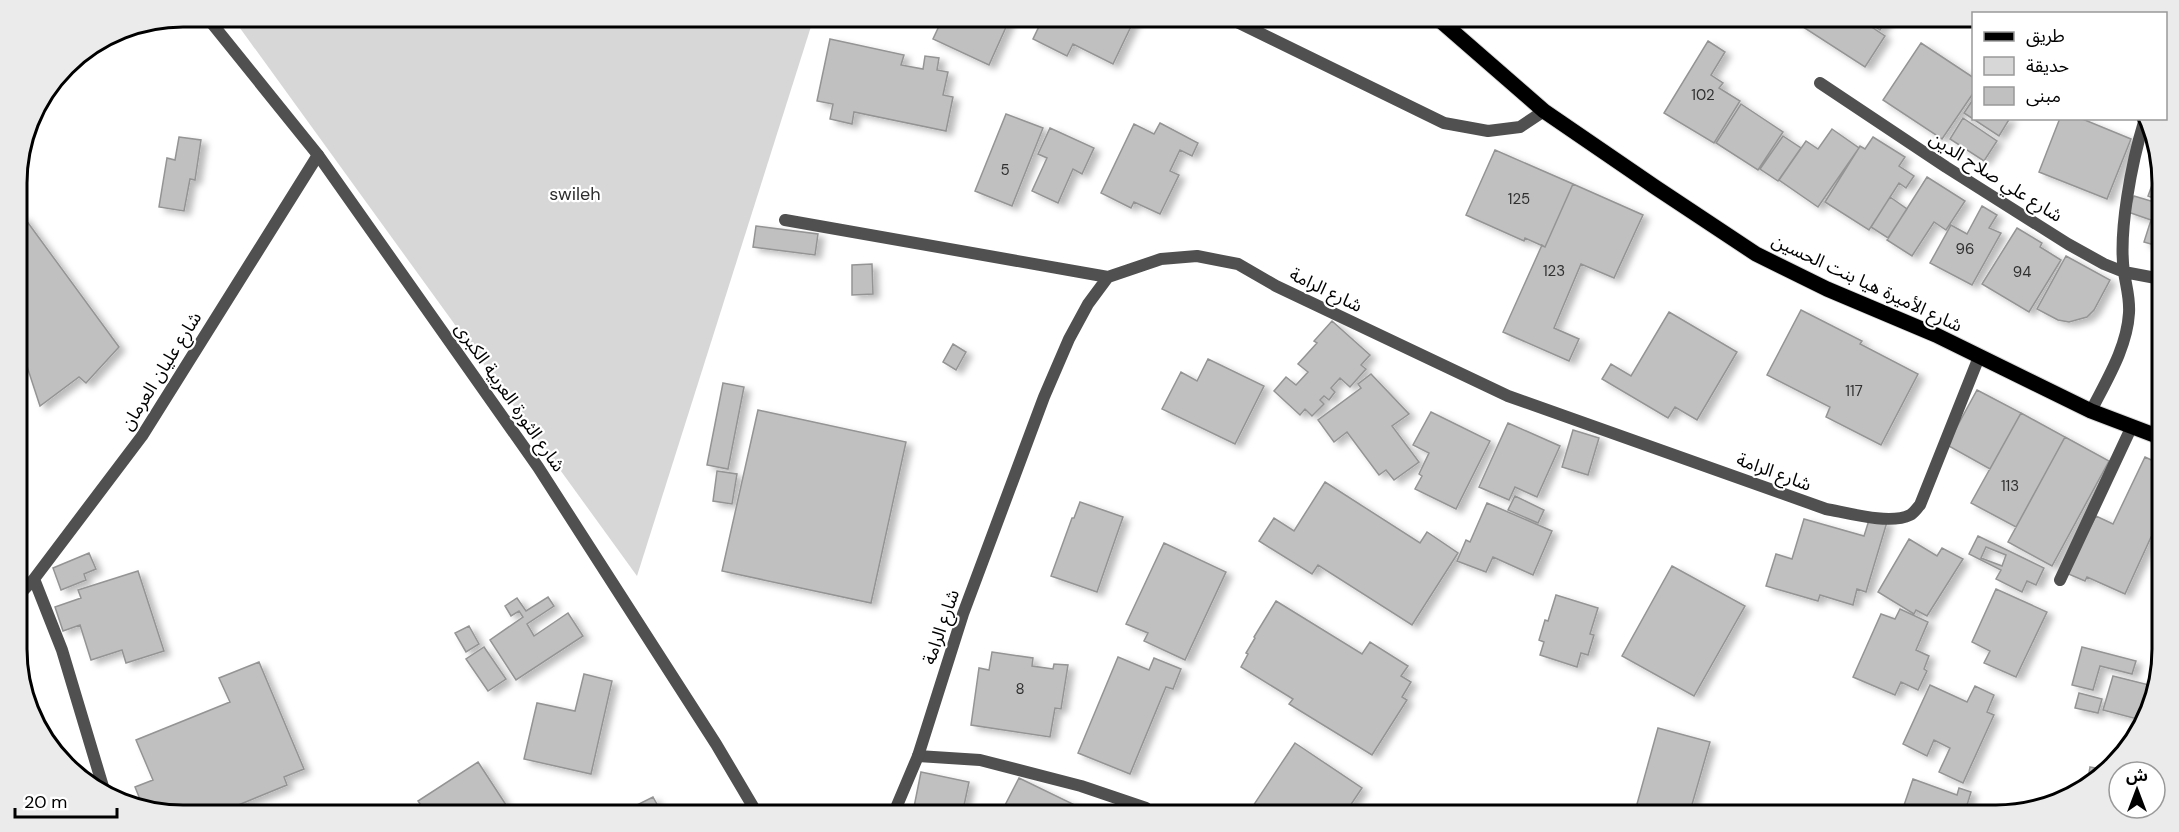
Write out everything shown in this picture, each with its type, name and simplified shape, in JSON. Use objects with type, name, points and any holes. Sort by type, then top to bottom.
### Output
[{"type":"main road","name":"شارع الأميرة هيا بنت الحسين","points":[[1448,27],[1544,111],[1756,254],[1827,289],[1936,335],[2091,411],[2152,434]]},
{"type":"street","name":"شارع الثورة العربية الكبرى","points":[[215,27],[318,155],[538,467],[716,744],[752,805]]},
{"type":"street","points":[[1248,27],[1444,123],[1488,131],[1520,127],[1544,111]]},
{"type":"street","name":"شارع علي صلاح الدين","points":[[1820,83],[2058,238],[2104,264],[2124,272],[2152,277]]},
{"type":"street","points":[[2091,411],[2117,359],[2127,325],[2129,295],[2124,272],[2124,234],[2127,201],[2142,128]]},
{"type":"street","name":"شارع عليان العرمان","points":[[27,586],[142,436],[318,155]]},
{"type":"street","points":[[785,220],[1108,277]]},
{"type":"street","name":"شارع الرامة","points":[[897,805],[918,756],[963,614],[1044,397],[1069,339],[1088,304],[1108,277],[1161,259],[1197,256],[1238,264],[1286,291],[1508,396],[1826,509],[1880,518],[1900,518],[1911,515],[1920,505],[1979,357]]},
{"type":"street","points":[[2060,580],[2132,426]]},
{"type":"street","points":[[34,579],[62,650],[102,782]]},
{"type":"street","points":[[918,756],[980,760],[1081,786],[1137,805]]},
{"type":"green space","name":"swileh","points":[[239,27],[811,27],[637,576]]},
{"type":"building","points":[[939,27],[1006,27],[989,65],[933,39]]},
{"type":"building","points":[[1039,27],[1131,27],[1113,64],[1073,44],[1067,56],[1033,39]]},
{"type":"building","points":[[1803,27],[1872,27],[1885,36],[1865,67]]},
{"type":"building","points":[[830,39],[904,55],[901,65],[923,69],[925,56],[939,58],[937,70],[948,72],[943,95],[953,97],[946,131],[854,112],[852,124],[830,119],[833,104],[817,101]]},
{"type":"building","points":[[1708,41],[1725,52],[1711,75],[1723,83],[1719,88],[1740,101],[1714,143],[1664,113]]},
{"type":"building","points":[[1921,43],[1972,77],[1972,95],[1942,139],[1883,100]]},
{"type":"building","points":[[1972,101],[1972,118],[1964,113]]},
{"type":"building","points":[[1741,104],[1783,132],[1758,170],[1716,143]]},
{"type":"building","points":[[1006,114],[1043,128],[1012,206],[975,191]]},
{"type":"building","points":[[1963,118],[1997,141],[1984,161],[1950,139]]},
{"type":"building","points":[[1975,120],[2009,120],[1999,136]]},
{"type":"building","points":[[2059,120],[2085,120],[2131,139],[2107,199],[2039,172]]},
{"type":"building","points":[[1160,123],[1198,143],[1192,156],[1180,150],[1170,171],[1179,175],[1160,214],[1134,202],[1131,208],[1101,193],[1134,124],[1154,134]]},
{"type":"building","points":[[1050,128],[1094,148],[1082,174],[1073,169],[1058,203],[1032,191],[1047,158],[1038,154]]},
{"type":"building","points":[[1832,129],[1859,148],[1818,207],[1779,180],[1806,141],[1818,149]]},
{"type":"building","points":[[1783,136],[1801,148],[1778,181],[1760,169]]},
{"type":"building","points":[[179,137],[201,140],[195,180],[190,179],[184,211],[159,207],[167,158],[175,160]]},
{"type":"building","points":[[1873,137],[1905,157],[1899,166],[1914,176],[1906,188],[1899,183],[1869,230],[1825,202],[1860,146],[1865,149]]},
{"type":"building","points":[[1495,150],[1573,184],[1545,247],[1525,238],[1524,241],[1466,215]]},
{"type":"building","points":[[1927,177],[1965,201],[1946,230],[1934,222],[1912,256],[1887,240]]},
{"type":"building","points":[[1573,184],[1643,215],[1614,278],[1581,264],[1554,328],[1579,339],[1569,361],[1503,332],[1542,245],[1545,247]]},
{"type":"building","points":[[2152,185],[2152,198],[2148,196]]},
{"type":"building","points":[[2134,196],[2152,201],[2152,244],[2144,242],[2151,220],[2128,212]]},
{"type":"building","points":[[1890,197],[1907,209],[1888,238],[1871,227]]},
{"type":"building","points":[[1982,206],[1997,215],[1989,228],[2001,233],[1972,285],[1930,263],[1951,225],[1967,234]]},
{"type":"building","points":[[27,221],[119,347],[86,383],[79,377],[40,406],[27,366]]},
{"type":"building","points":[[756,226],[818,234],[815,255],[753,247]]},
{"type":"building","points":[[2017,228],[2042,243],[2040,247],[2061,260],[2029,312],[1982,284]]},
{"type":"building","points":[[2066,256],[2110,280],[2094,310],[2087,317],[2069,322],[2058,320],[2037,309]]},
{"type":"building","points":[[872,264],[873,294],[852,295],[852,265]]},
{"type":"building","points":[[1801,310],[1862,341],[1860,344],[1918,374],[1881,445],[1826,417],[1830,407],[1767,375]]},
{"type":"building","points":[[1669,312],[1737,352],[1697,420],[1675,407],[1668,418],[1602,379],[1611,364],[1631,376]]},
{"type":"building","points":[[1332,321],[1370,355],[1361,365],[1366,369],[1350,387],[1340,378],[1331,388],[1335,392],[1329,400],[1324,396],[1320,400],[1324,404],[1312,416],[1305,409],[1300,415],[1274,391],[1286,377],[1296,385],[1308,372],[1298,364],[1317,343],[1314,341]]},
{"type":"building","points":[[953,344],[966,352],[956,370],[943,362]]},
{"type":"building","points":[[1208,359],[1264,386],[1235,444],[1162,409],[1181,372],[1197,381]]},
{"type":"building","points":[[1371,374],[1409,414],[1392,426],[1419,462],[1394,480],[1386,470],[1379,475],[1347,432],[1334,442],[1318,420],[1361,388],[1358,384]]},
{"type":"building","points":[[723,383],[744,387],[728,469],[707,465]]},
{"type":"building","points":[[1977,390],[2021,413],[1990,469],[1947,445]]},
{"type":"building","points":[[758,410],[906,442],[871,603],[722,571]]},
{"type":"building","points":[[1431,412],[1490,441],[1456,509],[1415,489],[1422,476],[1419,474],[1429,453],[1413,445]]},
{"type":"building","points":[[2021,413],[2065,437],[2016,527],[1971,503]]},
{"type":"building","points":[[1508,423],[1560,446],[1537,497],[1515,487],[1509,500],[1479,487]]},
{"type":"building","points":[[1573,430],[1599,438],[1588,475],[1562,467]]},
{"type":"building","points":[[2065,437],[2109,461],[2052,566],[2008,542]]},
{"type":"building","points":[[2145,457],[2152,460],[2152,535],[2125,594],[2087,577],[2085,581],[2066,573],[2096,516],[2113,524]]},
{"type":"building","points":[[717,471],[737,474],[732,504],[713,501]]},
{"type":"building","points":[[1325,482],[1420,543],[1427,532],[1458,553],[1412,625],[1318,565],[1312,574],[1259,541],[1274,518],[1294,531]]},
{"type":"building","points":[[1515,496],[1544,510],[1538,523],[1508,510]]},
{"type":"building","points":[[1080,502],[1123,517],[1097,592],[1051,576]]},
{"type":"building","points":[[1487,503],[1552,531],[1533,575],[1493,557],[1486,572],[1457,561],[1466,540],[1470,542]]},
{"type":"building","points":[[1870,517],[1887,522],[1866,592],[1857,589],[1853,605],[1820,595],[1818,601],[1766,586],[1776,554],[1792,559],[1804,519],[1864,536]]},
{"type":"building","points":[[1978,536],[2044,568],[2036,585],[2027,581],[2022,592],[1996,579],[2001,570],[1969,554]],"holes":[[[1986,547],[2006,555],[2002,566],[1981,558]]]},
{"type":"building","points":[[1909,539],[1937,556],[1942,548],[1963,559],[1927,616],[1916,610],[1914,614],[1878,592]]},
{"type":"building","points":[[1164,543],[1226,572],[1185,660],[1144,641],[1148,633],[1126,624]]},
{"type":"building","points":[[89,553],[96,569],[84,574],[86,580],[61,590],[53,568]]},
{"type":"building","points":[[1672,566],[1745,606],[1694,696],[1622,656]]},
{"type":"building","points":[[138,571],[164,651],[126,663],[122,650],[91,660],[80,625],[63,631],[55,607],[81,598],[78,590]]},
{"type":"building","points":[[1996,589],[2047,612],[2016,677],[1984,663],[1990,651],[1972,642]]},
{"type":"building","points":[[1556,595],[1598,608],[1590,634],[1594,635],[1588,655],[1581,653],[1577,667],[1540,655],[1544,642],[1539,640]]},
{"type":"building","points":[[548,597],[554,606],[527,624],[534,636],[568,613],[583,636],[516,680],[490,640],[523,617],[519,611],[511,616],[505,606],[517,598],[526,611]]},
{"type":"building","points":[[1276,601],[1362,654],[1370,642],[1408,666],[1401,676],[1411,682],[1402,697],[1407,700],[1372,755],[1289,704],[1293,699],[1241,667],[1254,637]]},
{"type":"building","points":[[1900,609],[1928,622],[1916,650],[1929,656],[1924,669],[1927,671],[1918,690],[1901,682],[1895,695],[1853,677],[1881,614],[1895,619]]},
{"type":"building","points":[[469,626],[479,644],[466,652],[455,633]]},
{"type":"building","points":[[484,647],[506,679],[488,691],[466,659]]},
{"type":"building","points":[[2082,647],[2136,661],[2132,674],[2100,666],[2093,690],[2072,685]]},
{"type":"building","points":[[992,652],[1033,658],[1032,666],[1053,669],[1054,664],[1068,665],[1061,709],[1055,708],[1050,737],[971,725],[979,668],[989,670]]},
{"type":"building","points":[[1118,657],[1149,670],[1154,658],[1181,669],[1173,689],[1166,687],[1130,774],[1078,753]]},
{"type":"building","points":[[259,662],[304,769],[284,777],[287,785],[238,805],[172,805],[140,799],[135,787],[153,780],[136,740],[230,702],[219,678]]},
{"type":"building","points":[[584,674],[612,681],[591,774],[524,759],[537,703],[575,711]]},
{"type":"building","points":[[2113,676],[2148,685],[2136,719],[2103,710]]},
{"type":"building","points":[[1930,685],[1967,702],[1975,686],[1994,695],[1987,712],[1994,715],[1963,783],[1939,772],[1950,748],[1934,740],[1927,756],[1903,744]]},
{"type":"building","points":[[2079,693],[2102,699],[2098,713],[2075,708]]},
{"type":"building","points":[[1658,728],[1710,742],[1692,805],[1637,805]]},
{"type":"building","points":[[1295,743],[1362,788],[1351,805],[1254,805]]},
{"type":"building","points":[[478,762],[506,805],[421,805],[418,801]]},
{"type":"building","points":[[2090,767],[2096,768],[2091,773],[2089,774]]},
{"type":"building","points":[[921,772],[969,782],[964,805],[914,805]]},
{"type":"building","points":[[1019,778],[1075,805],[1005,805]]},
{"type":"building","points":[[1913,779],[1957,795],[1959,788],[1971,792],[1967,805],[1904,805]]},
{"type":"building","points":[[653,797],[657,805],[637,805]]}]
